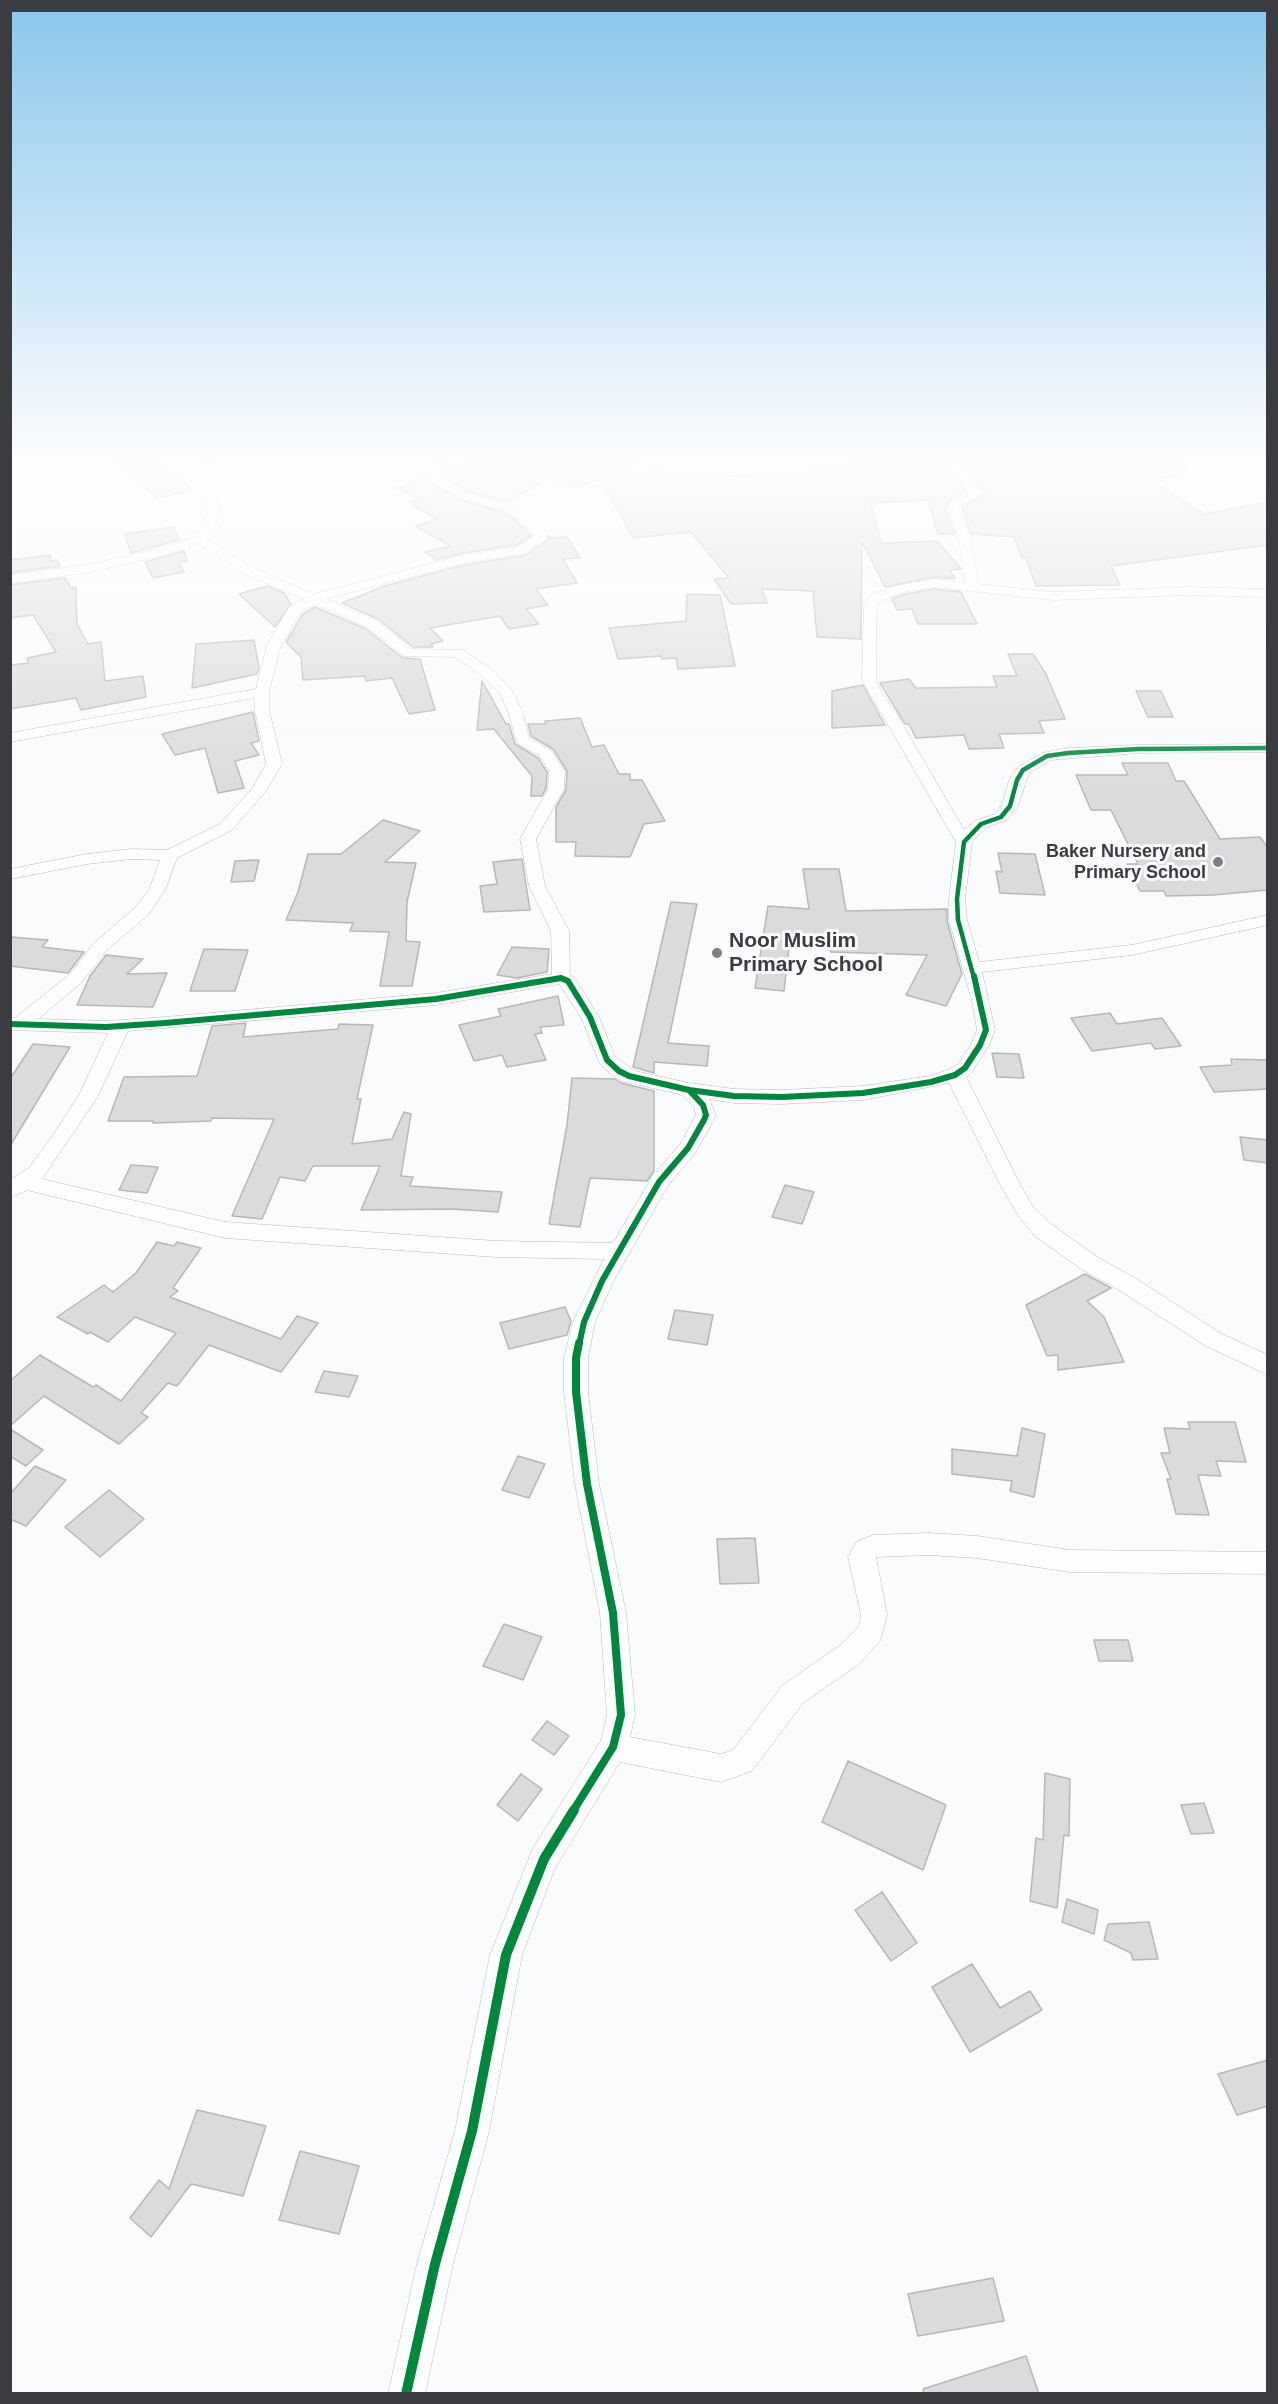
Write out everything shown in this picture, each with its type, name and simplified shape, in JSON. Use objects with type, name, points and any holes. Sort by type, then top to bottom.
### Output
[{"type":"street","points":[[10,579],[47,574]]},
{"type":"street","points":[[257,574],[372,624],[409,653],[451,652],[467,659],[485,671],[506,692],[515,711],[522,740],[546,753],[557,771],[555,789],[528,839],[537,886],[560,931],[561,978]]},
{"type":"street","points":[[10,874],[87,859],[132,854],[170,855],[226,827],[258,791],[274,764],[262,710],[262,692],[274,645],[294,615],[294,610],[316,598],[404,574]]},
{"type":"street","points":[[970,574],[972,587]]},
{"type":"street","points":[[964,842],[889,713],[874,692],[869,670],[869,625],[871,605],[876,598],[884,594],[934,583],[1053,596],[1188,591],[1268,593]]},
{"type":"street","points":[[10,738],[262,692]]},
{"type":"street","points":[[16,1023],[121,1026],[436,999],[561,978],[568,981],[583,1004],[604,1054],[612,1065],[629,1076],[689,1090],[734,1096],[817,1096],[885,1090],[955,1076],[964,1068],[980,1045],[986,1030],[981,1001],[970,968],[956,909],[964,842],[976,827],[1006,813],[1019,775],[1028,766],[1047,756],[1068,753],[1138,749],[1268,748]]},
{"type":"street","points":[[16,1023],[75,979],[101,946],[142,910],[158,888],[170,855]]},
{"type":"street","points":[[970,968],[1132,950],[1268,920]]},
{"type":"street","points":[[18,1186],[36,1173],[74,1119],[88,1096],[121,1026]]},
{"type":"street","points":[[955,1076],[1011,1186],[1026,1212],[1043,1230],[1089,1263],[1127,1284],[1214,1340],[1268,1366]]},
{"type":"street","points":[[406,2394],[435,2264],[472,2131],[506,1955],[544,1859],[613,1747],[621,1715],[613,1613],[597,1540],[584,1462],[576,1392],[576,1358],[584,1322],[602,1281],[659,1182],[688,1148],[704,1120],[706,1114],[703,1106],[689,1090]]},
{"type":"street","points":[[18,1186],[225,1230],[496,1249],[620,1251]]},
{"type":"street","points":[[613,1747],[721,1768],[742,1761],[758,1736],[793,1695],[849,1655],[871,1632],[874,1615],[861,1557],[865,1550],[873,1546],[929,1544],[977,1547],[1070,1561],[1268,1563]]},
{"type":"building","points":[[151,574],[173,574],[153,578]]},
{"type":"building","points":[[429,574],[572,574],[577,583],[536,589],[548,605],[526,609],[539,624],[509,629],[500,616],[430,628],[443,641],[431,644],[433,647],[413,647],[378,619],[342,603],[385,586]]},
{"type":"building","points":[[726,574],[862,574],[861,639],[817,637],[813,591],[762,589],[767,603],[731,604],[714,579],[729,578]]},
{"type":"building","points":[[878,574],[952,574],[955,579],[934,577],[885,587]]},
{"type":"building","points":[[1032,574],[1115,574],[1120,585],[1036,586]]},
{"type":"building","points":[[65,578],[71,588],[76,587],[77,624],[88,644],[101,642],[105,681],[143,676],[146,697],[81,710],[76,698],[10,709],[10,665],[29,663],[27,658],[56,652],[33,615],[10,618],[10,585]]},
{"type":"building","points":[[267,586],[284,593],[291,604],[275,627],[239,594]]},
{"type":"building","points":[[934,589],[961,592],[977,624],[918,624],[912,609],[897,610],[892,599],[905,594]]},
{"type":"building","points":[[687,594],[720,595],[735,666],[678,669],[676,658],[662,659],[661,656],[618,659],[609,628],[686,621]]},
{"type":"building","points":[[315,607],[366,629],[403,658],[420,659],[435,710],[409,714],[392,678],[366,681],[365,676],[303,680],[301,657],[286,642],[303,614]]},
{"type":"building","points":[[254,640],[259,668],[257,674],[192,688],[196,644]]},
{"type":"building","points":[[1008,654],[1033,654],[1046,674],[1065,719],[1039,721],[1044,733],[999,734],[1004,748],[969,749],[964,735],[916,738],[909,724],[905,724],[880,683],[909,679],[916,688],[997,687],[993,676],[1017,676]]},
{"type":"building","points":[[482,681],[506,724],[509,724],[515,744],[538,758],[547,772],[546,788],[542,796],[531,796],[532,776],[494,729],[477,730]]},
{"type":"building","points":[[863,685],[885,725],[832,728],[832,691]]},
{"type":"building","points":[[1136,691],[1161,691],[1173,717],[1148,717]]},
{"type":"building","points":[[253,712],[259,741],[251,743],[259,755],[235,761],[244,788],[218,793],[205,748],[175,755],[162,734]]},
{"type":"building","points":[[580,718],[592,747],[604,745],[619,774],[630,774],[630,780],[642,780],[665,821],[644,824],[630,857],[575,856],[576,842],[556,842],[556,807],[566,790],[567,771],[553,749],[531,736],[528,724],[546,724],[545,721]]},
{"type":"building","points":[[1122,763],[1168,763],[1176,781],[1184,781],[1220,839],[1260,837],[1268,848],[1268,890],[1166,896],[1164,891],[1140,891],[1127,864],[1138,864],[1111,810],[1091,810],[1076,775],[1128,775]]},
{"type":"building","points":[[383,820],[420,831],[385,862],[416,863],[407,902],[406,941],[420,942],[412,986],[380,986],[389,932],[350,931],[353,923],[286,920],[298,892],[308,854],[341,854]]},
{"type":"building","points":[[998,853],[1035,854],[1045,895],[1000,893],[996,871],[1002,872]]},
{"type":"building","points":[[522,859],[530,910],[484,912],[480,886],[497,884],[493,862]]},
{"type":"building","points":[[259,860],[254,881],[231,882],[235,861]]},
{"type":"building","points":[[803,869],[839,869],[846,911],[947,909],[947,921],[962,974],[946,1006],[906,995],[927,955],[831,952],[829,946],[789,947],[784,991],[755,988],[768,906],[809,909]]},
{"type":"building","points":[[671,902],[697,904],[668,1043],[709,1046],[707,1066],[654,1062],[654,1073],[633,1067]]},
{"type":"building","points":[[10,937],[48,940],[42,947],[84,952],[68,973],[10,966]]},
{"type":"building","points":[[512,947],[549,949],[547,972],[517,978],[497,975]]},
{"type":"building","points":[[204,949],[248,950],[235,991],[190,991]]},
{"type":"building","points":[[106,955],[143,959],[127,974],[167,973],[153,1007],[77,1005],[90,976]]},
{"type":"building","points":[[558,996],[564,1025],[540,1027],[542,1033],[535,1034],[546,1060],[507,1067],[502,1055],[474,1061],[459,1025],[501,1016],[498,1009]]},
{"type":"building","points":[[1110,1013],[1117,1024],[1162,1018],[1181,1046],[1155,1049],[1151,1043],[1092,1051],[1071,1018]]},
{"type":"building","points":[[246,1023],[243,1037],[338,1029],[339,1024],[373,1025],[357,1099],[361,1099],[352,1144],[392,1139],[404,1112],[411,1114],[401,1176],[413,1177],[410,1186],[502,1192],[498,1212],[452,1209],[361,1210],[380,1166],[313,1166],[305,1181],[280,1177],[262,1219],[232,1216],[274,1119],[212,1118],[211,1121],[153,1123],[153,1121],[108,1121],[124,1077],[197,1076],[212,1026]]},
{"type":"building","points":[[33,1044],[70,1047],[10,1146],[10,1079]]},
{"type":"building","points":[[992,1053],[1019,1054],[1024,1078],[997,1077]]},
{"type":"building","points":[[1231,1059],[1268,1060],[1268,1089],[1214,1092],[1200,1067],[1232,1065]]},
{"type":"building","points":[[572,1078],[615,1079],[621,1083],[654,1091],[654,1171],[647,1181],[590,1178],[580,1227],[549,1224],[567,1125]]},
{"type":"building","points":[[1240,1137],[1268,1140],[1268,1163],[1244,1160]]},
{"type":"building","points":[[131,1165],[158,1167],[147,1193],[119,1190]]},
{"type":"building","points":[[785,1185],[814,1192],[802,1224],[772,1217]]},
{"type":"building","points":[[157,1242],[174,1246],[177,1242],[201,1248],[173,1288],[178,1291],[170,1297],[281,1339],[297,1316],[318,1323],[281,1372],[209,1345],[177,1386],[168,1383],[141,1413],[148,1417],[119,1444],[44,1396],[10,1426],[10,1381],[40,1355],[121,1401],[176,1333],[135,1317],[108,1342],[57,1317],[104,1285],[113,1292],[136,1273]]},
{"type":"building","points":[[1085,1274],[1111,1288],[1087,1301],[1104,1317],[1124,1362],[1058,1370],[1058,1355],[1047,1356],[1026,1305]]},
{"type":"building","points":[[565,1307],[571,1321],[567,1335],[509,1349],[500,1323]]},
{"type":"building","points":[[675,1310],[713,1315],[707,1345],[668,1339]]},
{"type":"building","points":[[324,1371],[358,1376],[349,1397],[315,1392]]},
{"type":"building","points":[[1188,1422],[1235,1422],[1246,1462],[1216,1461],[1221,1476],[1198,1475],[1209,1515],[1176,1514],[1167,1479],[1171,1479],[1161,1453],[1170,1453],[1164,1428],[1190,1429]]},
{"type":"building","points":[[1022,1428],[1045,1434],[1034,1497],[1010,1491],[1012,1481],[952,1474],[952,1449],[1017,1456]]},
{"type":"building","points":[[10,1429],[43,1450],[26,1466],[10,1456]]},
{"type":"building","points":[[518,1456],[545,1464],[529,1498],[502,1490]]},
{"type":"building","points":[[35,1466],[66,1480],[26,1526],[10,1519],[10,1494]]},
{"type":"building","points":[[109,1490],[144,1519],[100,1557],[65,1527]]},
{"type":"building","points":[[755,1538],[759,1583],[720,1584],[717,1539]]},
{"type":"building","points":[[504,1624],[542,1637],[523,1680],[483,1666]]},
{"type":"building","points":[[1094,1640],[1128,1640],[1133,1661],[1099,1661]]},
{"type":"building","points":[[547,1721],[569,1736],[554,1755],[532,1740]]},
{"type":"building","points":[[848,1761],[946,1805],[923,1870],[822,1822]]},
{"type":"building","points":[[1045,1773],[1070,1779],[1069,1836],[1064,1835],[1057,1908],[1030,1901],[1036,1838],[1043,1840]]},
{"type":"building","points":[[521,1774],[542,1789],[518,1821],[497,1805]]},
{"type":"building","points":[[1204,1803],[1214,1833],[1191,1834],[1181,1805]]},
{"type":"building","points":[[882,1892],[917,1943],[891,1961],[855,1910]]},
{"type":"building","points":[[1067,1899],[1098,1910],[1094,1934],[1062,1922]]},
{"type":"building","points":[[1149,1922],[1158,1959],[1133,1960],[1131,1953],[1104,1940],[1108,1924]]},
{"type":"building","points":[[972,1964],[1000,2008],[1030,1991],[1042,2010],[970,2052],[932,1987]]},
{"type":"building","points":[[1268,2060],[1268,2106],[1237,2115],[1218,2074]]},
{"type":"building","points":[[197,2110],[266,2126],[243,2196],[191,2184],[151,2237],[130,2218],[159,2180],[169,2189]]},
{"type":"building","points":[[300,2151],[359,2166],[339,2234],[279,2220]]},
{"type":"building","points":[[993,2278],[1004,2321],[918,2336],[908,2294]]},
{"type":"building","points":[[1026,2356],[1039,2394],[924,2394],[923,2389]]},
{"type":"cycle path","points":[[10,1024],[106,1027],[165,1023],[436,999],[561,978],[568,981],[590,1017],[607,1060],[619,1071],[629,1076],[689,1090],[734,1096],[782,1097],[863,1093],[931,1082],[955,1075],[965,1068],[980,1045],[986,1030],[981,1001],[958,920],[957,899],[961,860],[964,842],[972,831],[981,824],[1001,817],[1010,806],[1017,780],[1023,770],[1047,756],[1068,753],[1138,749],[1268,748]]},
{"type":"cycle path","points":[[406,2394],[435,2264],[472,2131],[506,1955],[544,1859],[613,1747],[618,1730],[621,1715],[613,1613],[587,1484],[576,1392],[576,1358],[584,1322],[602,1281],[659,1182],[688,1148],[704,1120],[706,1115],[703,1105],[689,1090]]},
{"type":"place","name":"Baker Nursery and Primary School","points":[[1218,862]]},
{"type":"place","name":"Noor Muslim Primary School","points":[[717,953]]}]
